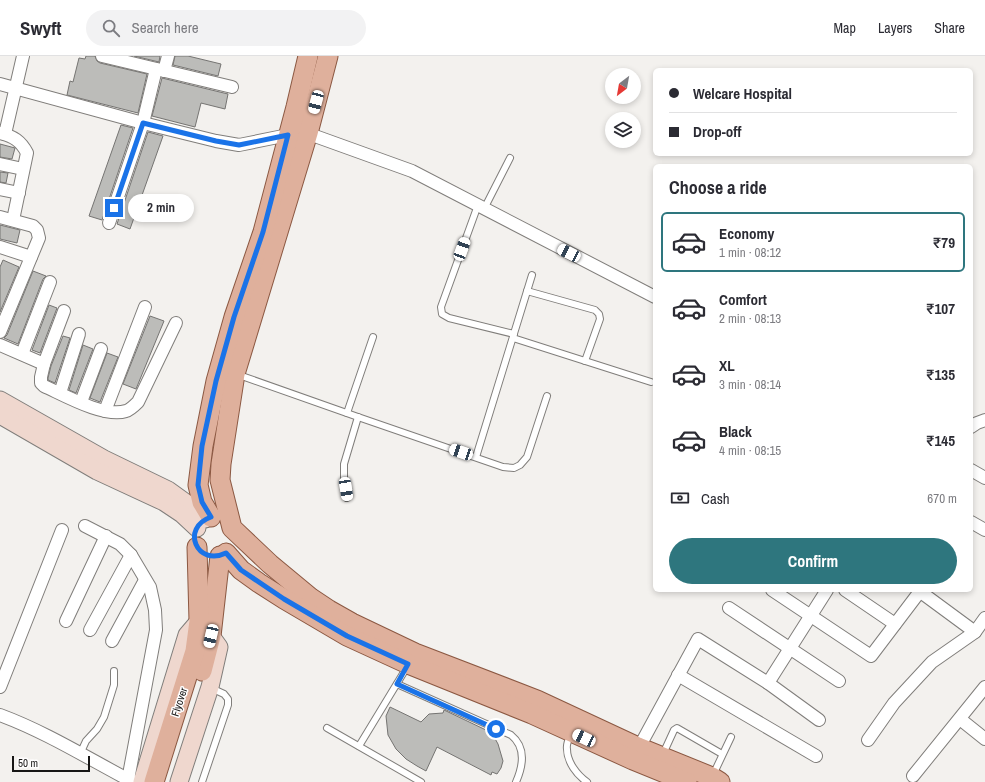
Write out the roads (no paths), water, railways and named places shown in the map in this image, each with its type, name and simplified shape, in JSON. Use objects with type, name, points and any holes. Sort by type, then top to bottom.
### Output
[{"type":"main road","points":[[308,56],[296,132],[235,374],[221,464],[220,480],[234,533],[233,544],[223,555],[211,557],[203,554],[197,547],[194,541],[194,534],[204,521],[198,485],[202,446],[216,381],[234,317],[296,132],[328,56]]},
{"type":"main road","points":[[204,521],[223,519],[270,564],[311,598],[411,659]]},
{"type":"main road","name":"Flyover","points":[[164,782],[200,655],[197,547]]},
{"type":"main road","points":[[223,555],[241,570],[284,599],[347,636],[411,659],[537,700],[575,726],[635,754],[687,782]]},
{"type":"main road","name":"Flyover","points":[[154,782],[200,655],[211,636],[223,555]]},
{"type":"main road","points":[[635,754],[661,757],[714,780]]},
{"type":"street","points":[[13,220],[27,153],[23,145],[17,139],[2,134],[16,87],[23,56]]},
{"type":"street","points":[[102,56],[232,87]]},
{"type":"street","points":[[109,223],[160,70],[168,56]]},
{"type":"street","points":[[0,84],[16,87],[143,123],[216,141],[239,145],[296,132],[412,171],[653,296]]},
{"type":"street","points":[[0,164],[23,169]]},
{"type":"street","points":[[0,188],[19,193]]},
{"type":"street","points":[[0,217],[33,226],[37,230],[39,238],[0,332]]},
{"type":"street","points":[[1,250],[31,258]]},
{"type":"street","points":[[22,354],[50,282]]},
{"type":"street","points":[[105,411],[145,308]]},
{"type":"street","points":[[64,311],[44,364],[41,382],[44,386],[81,402],[114,413],[127,411],[138,402],[176,323]]},
{"type":"street","points":[[60,393],[79,334]]},
{"type":"street","points":[[0,345],[44,364]]},
{"type":"street","points":[[81,402],[101,349]]},
{"type":"street","points":[[0,400],[104,459],[168,490],[193,508],[204,521]]},
{"type":"street","points":[[0,415],[97,471],[164,502],[182,514],[204,521]]},
{"type":"street","points":[[973,426],[985,420]]},
{"type":"street","points":[[973,471],[985,478]]},
{"type":"street","points":[[973,524],[985,530]]},
{"type":"street","points":[[85,526],[120,544],[131,555],[150,587],[155,610],[156,630],[134,781]]},
{"type":"street","points":[[0,687],[62,530]]},
{"type":"street","points":[[66,621],[106,536]]},
{"type":"street","points":[[90,630],[131,555]]},
{"type":"street","points":[[112,642],[145,580]]},
{"type":"street","points":[[775,592],[871,656],[919,592]]},
{"type":"street","points":[[768,683],[826,592]]},
{"type":"street","points":[[848,592],[895,624]]},
{"type":"street","points":[[923,592],[975,632]]},
{"type":"street","points":[[728,608],[839,680]]},
{"type":"street","points":[[868,740],[894,703],[932,662],[975,632],[985,618]]},
{"type":"street","points":[[134,781],[187,636],[199,621]]},
{"type":"street","points":[[179,782],[210,687],[219,647],[211,636]]},
{"type":"street","points":[[635,754],[698,639],[768,683],[819,720]]},
{"type":"street","points":[[678,675],[816,756]]},
{"type":"street","points":[[913,776],[985,687]]},
{"type":"street","points":[[0,715],[16,721],[134,781]]},
{"type":"street","points":[[960,718],[985,739]]},
{"type":"lane","points":[[510,158],[481,207],[441,307],[442,314],[449,318],[513,336],[651,382]]},
{"type":"lane","points":[[476,458],[532,275]]},
{"type":"lane","points":[[527,291],[595,310],[599,314],[600,319],[585,361]]},
{"type":"lane","points":[[347,413],[373,337]]},
{"type":"lane","points":[[235,374],[476,458],[503,467],[514,468],[520,465],[527,457],[547,396]]},
{"type":"lane","points":[[347,498],[344,480],[344,464],[358,418]]},
{"type":"lane","points":[[360,746],[411,659]]},
{"type":"lane","points":[[80,754],[86,741],[97,729],[104,717],[114,685],[114,671]]},
{"type":"lane","points":[[397,684],[511,735],[516,739],[520,746],[522,756],[520,772],[516,782]]},
{"type":"lane","points":[[202,782],[228,705],[228,699],[224,694],[210,687]]},
{"type":"lane","points":[[575,726],[568,741],[567,750],[573,768],[577,774],[587,782]]},
{"type":"lane","points":[[327,728],[420,782]]},
{"type":"lane","points":[[661,757],[674,730],[677,728],[722,754]]},
{"type":"lane","points":[[714,780],[722,754],[731,737]]}]
